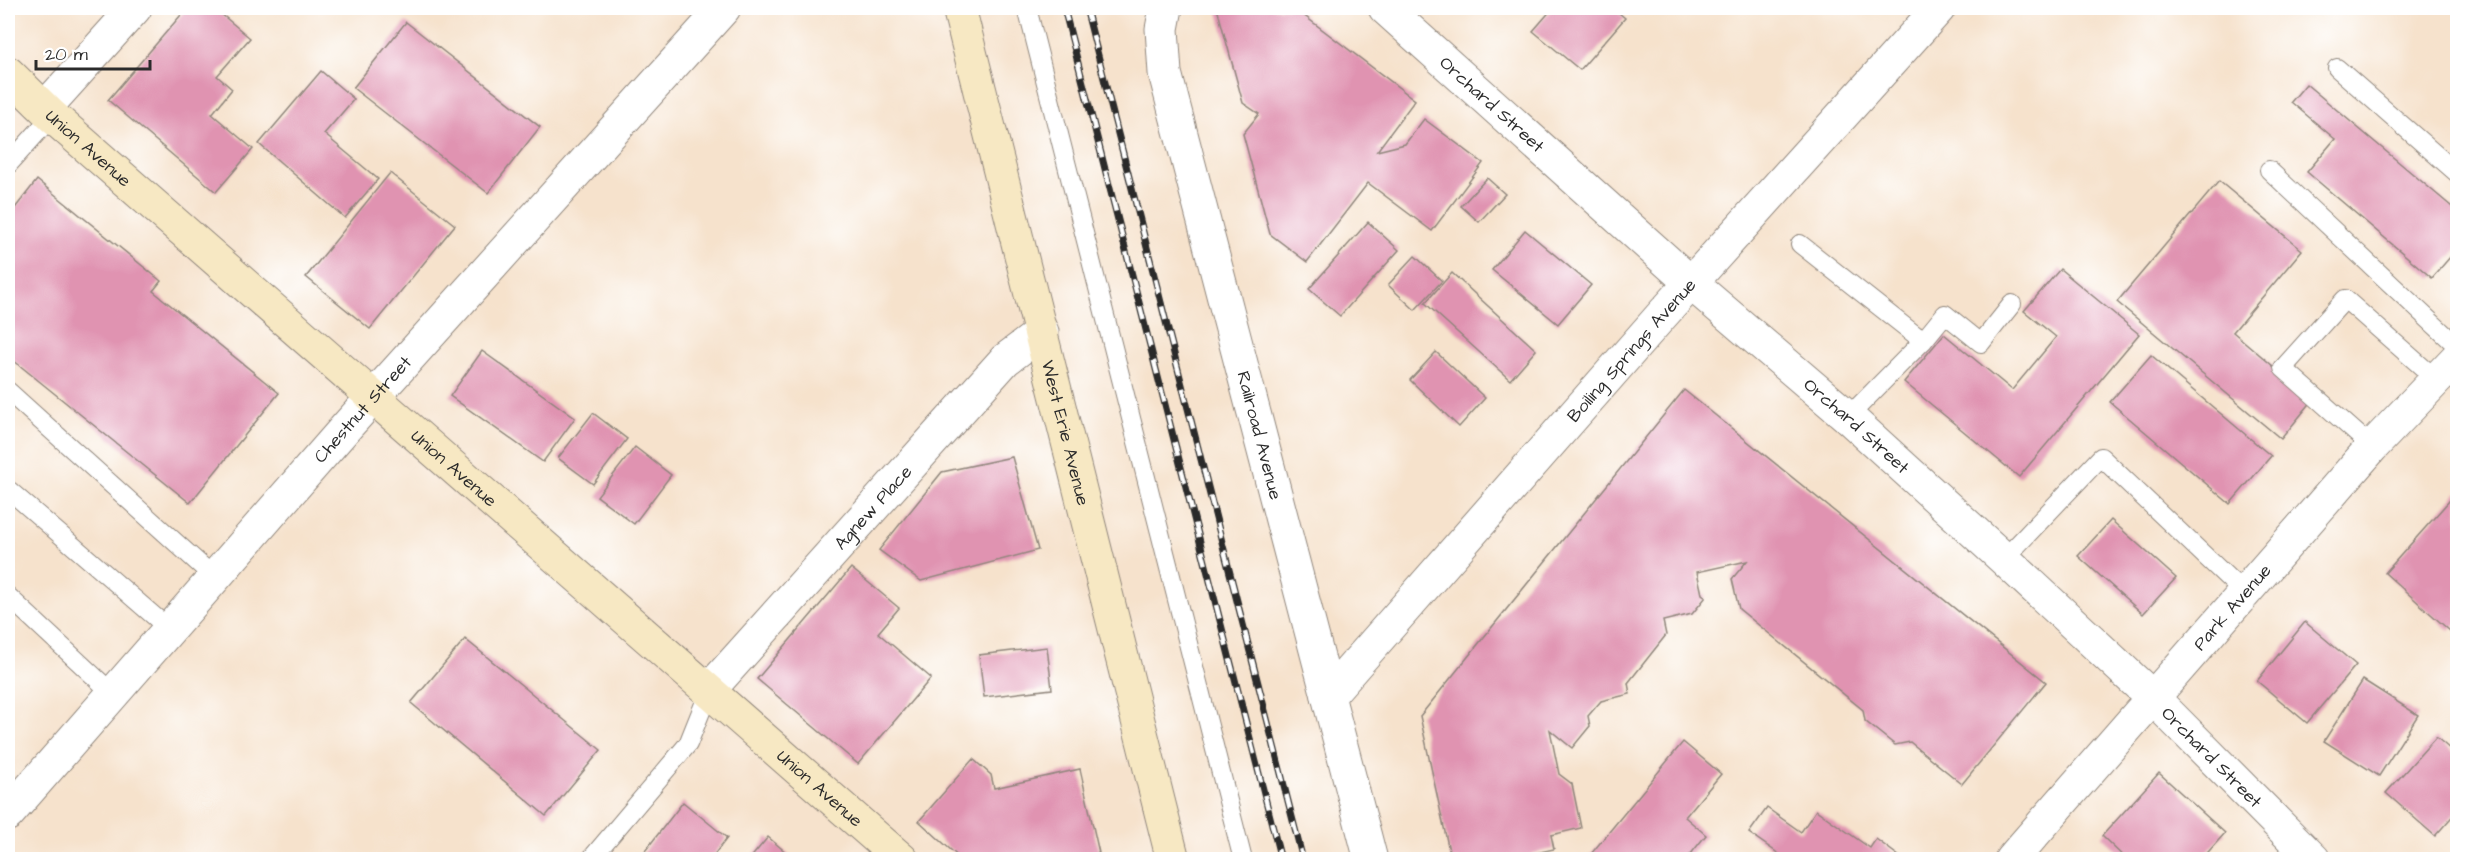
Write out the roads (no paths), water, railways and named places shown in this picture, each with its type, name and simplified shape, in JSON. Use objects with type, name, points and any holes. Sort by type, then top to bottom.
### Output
[{"type":"main road","name":"West Erie Avenue","points":[[959,8],[1173,860]]},
{"type":"main road","name":"Union Avenue","points":[[8,73],[49,112],[710,689],[902,860]]},
{"type":"street","points":[[49,112],[135,8]]},
{"type":"street","name":"Chestnut Street","points":[[8,814],[374,397],[724,8]]},
{"type":"street","name":"Railroad Avenue","points":[[1166,8],[1162,29],[1165,72],[1371,860]]},
{"type":"street","name":"Orchard Street","points":[[1385,8],[1691,283],[1848,417],[2004,558],[2152,697],[2313,860]]},
{"type":"street","name":"Boiling Springs Avenue","points":[[1328,696],[1691,283],[1939,8]]},
{"type":"street","name":"Agnew Place","points":[[710,689],[1005,360],[1042,332]]},
{"type":"street","name":"Park Avenue","points":[[2011,860],[2372,447],[2447,369]]},
{"type":"lane","points":[[1028,8],[1243,860]]},
{"type":"lane","points":[[2337,68],[2457,174]]},
{"type":"lane","points":[[8,165],[49,112]]},
{"type":"lane","points":[[2269,170],[2457,346]]},
{"type":"lane","points":[[1800,244],[1923,341]]},
{"type":"lane","points":[[2372,447],[2283,368],[2345,299],[2447,369]]},
{"type":"lane","points":[[1848,417],[1923,341],[1945,314],[1981,343],[2012,304]]},
{"type":"lane","points":[[8,391],[215,578]]},
{"type":"lane","points":[[2004,558],[2101,457],[2245,594]]},
{"type":"lane","points":[[8,494],[10,491],[169,629]]},
{"type":"lane","points":[[8,596],[113,694]]},
{"type":"lane","points":[[590,860],[688,744],[710,689]]},
{"type":"railway","points":[[1064,8],[1281,860]]},
{"type":"railway","points":[[1086,8],[1303,860]]}]
